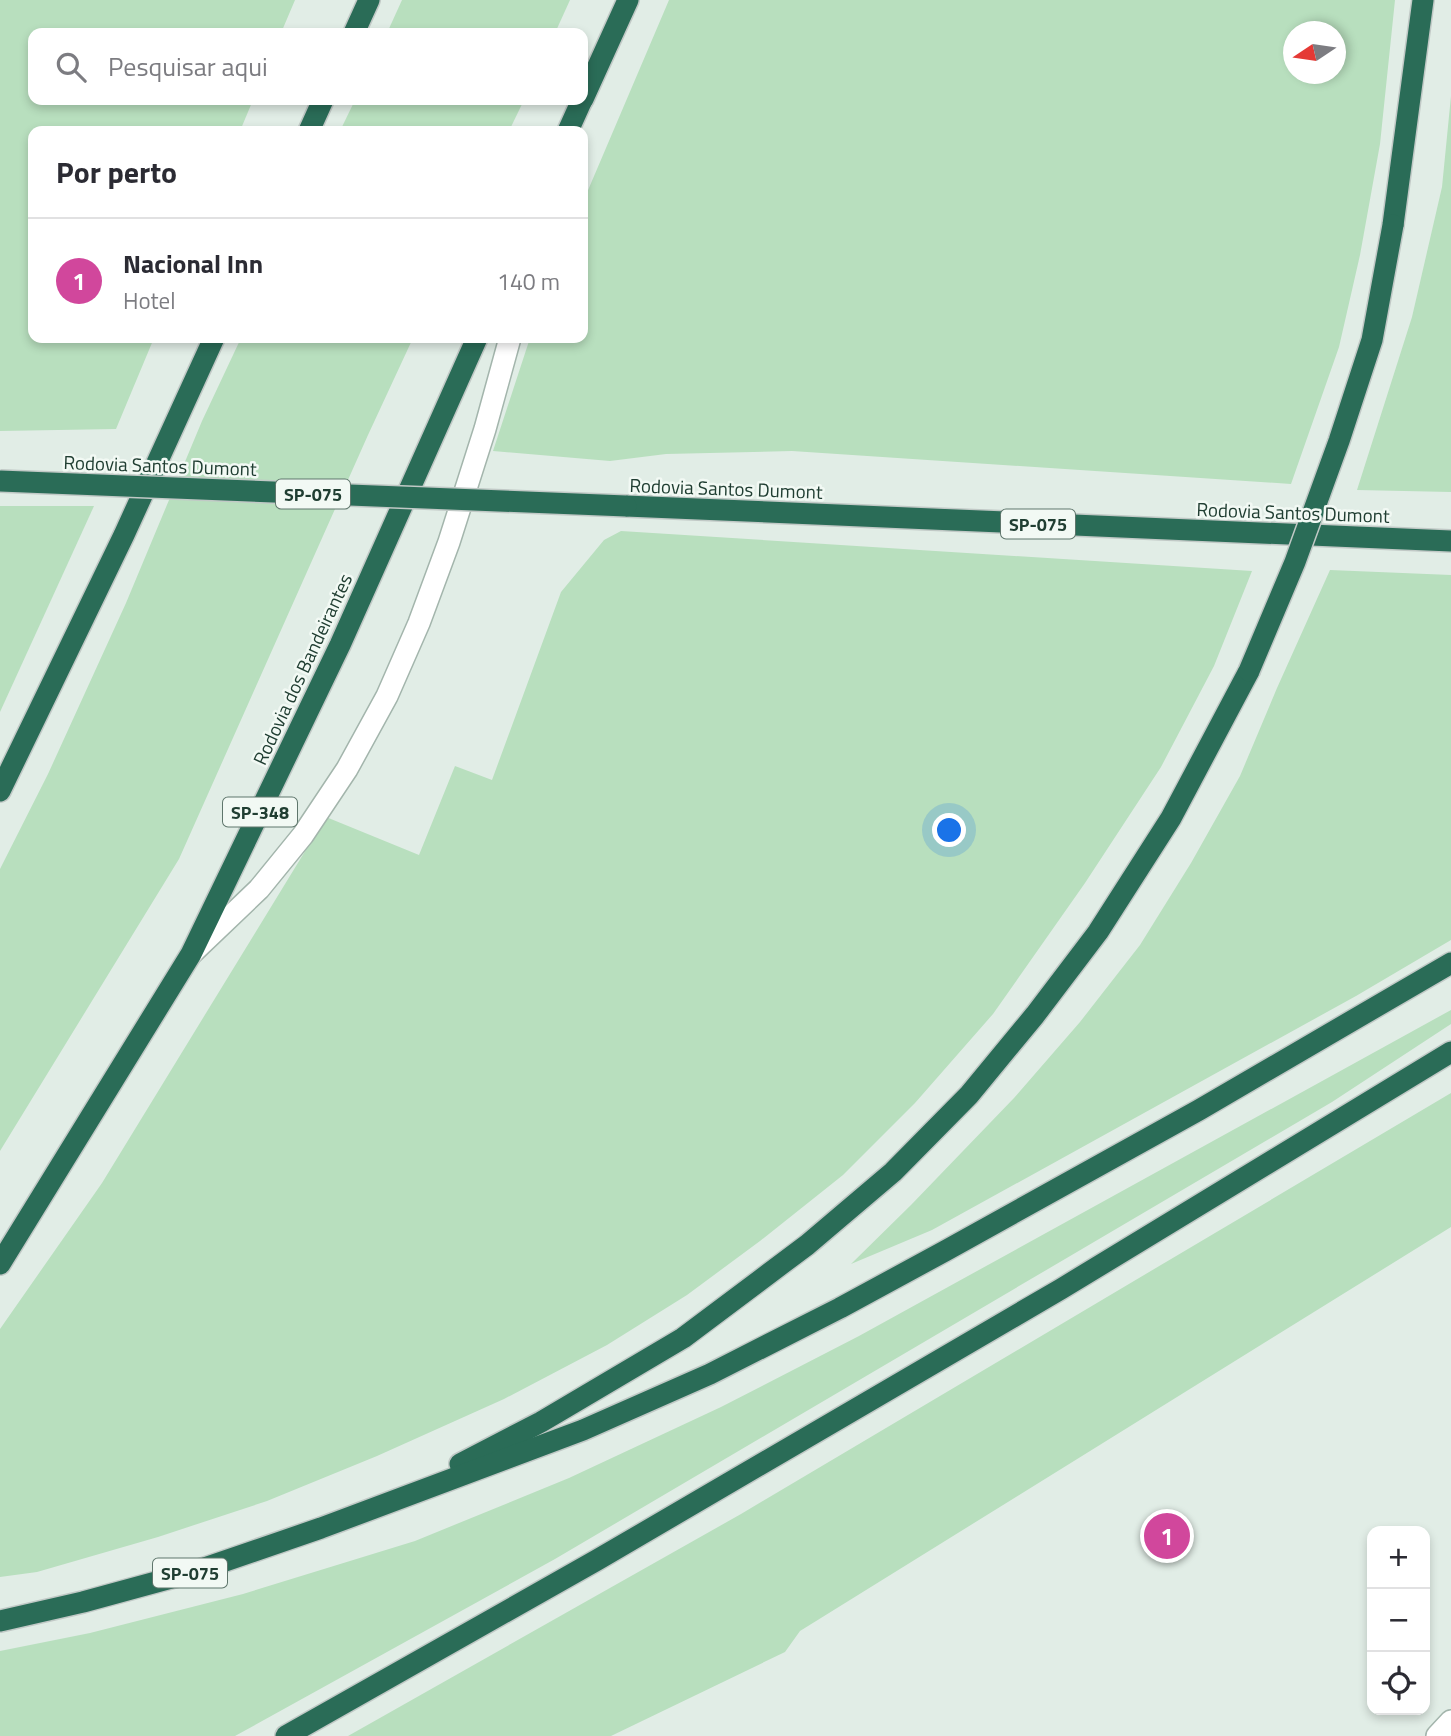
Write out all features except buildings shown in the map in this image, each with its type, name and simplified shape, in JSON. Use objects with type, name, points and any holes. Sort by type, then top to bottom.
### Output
[{"type":"highway","points":[[356,28],[369,0]]},
{"type":"highway","points":[[588,88],[628,0]]},
{"type":"highway","points":[[374,1508],[541,1422],[683,1338],[807,1245],[893,1172],[969,1095],[1035,1015],[1098,932],[1171,818],[1249,671],[1294,562],[1339,441],[1372,341],[1393,225],[1423,0]]},
{"type":"highway","points":[[311,126],[321,105]]},
{"type":"highway","points":[[570,126],[580,105]]},
{"type":"highway","points":[[0,791],[124,534],[212,343]]},
{"type":"highway","name":"Rodovia dos Bandeirantes","points":[[0,1264],[191,954],[340,645],[475,343]]},
{"type":"highway","name":"Rodovia Santos Dumont","points":[[0,481],[1451,541]]},
{"type":"highway","points":[[374,1508],[583,1430],[710,1374],[840,1308],[1199,1110],[1451,963]]},
{"type":"highway","points":[[286,1736],[597,1560],[1037,1303],[1451,1052]]},
{"type":"highway","name":"SP-075","points":[[0,1621],[193,1573],[374,1508]]},
{"type":"lane","points":[[191,954],[260,889],[303,835],[347,769],[387,696],[419,623],[449,542],[509,343]]},
{"type":"lane","points":[[1437,1736],[1451,1721]]},
{"type":"green space","points":[[0,0],[295,0],[283,28],[28,28],[28,105],[251,105],[242,126],[28,126],[28,343],[152,343],[116,429],[0,431]]},
{"type":"green space","points":[[402,0],[570,0],[557,28],[389,28]]},
{"type":"green space","points":[[669,0],[1395,0],[1380,144],[1360,255],[1339,347],[1291,484],[792,451],[666,454],[610,461],[493,451],[528,343],[588,343],[588,190]]},
{"type":"green space","points":[[1451,96],[1451,492],[1357,490],[1412,317],[1442,187]]},
{"type":"green space","points":[[353,105],[522,105],[511,126],[342,126]]},
{"type":"green space","points":[[239,343],[411,343],[179,859],[0,1151],[0,869],[48,774],[126,603],[202,421]]},
{"type":"green space","points":[[0,506],[94,506],[0,712]]},
{"type":"green space","points":[[621,531],[1252,571],[1214,666],[1161,767],[1085,883],[993,1014],[915,1103],[843,1175],[687,1295],[607,1345],[504,1399],[377,1456],[267,1501],[158,1537],[37,1572],[0,1577],[0,1329],[102,1183],[326,817],[419,855],[455,766],[492,780],[561,592],[604,540]]},
{"type":"green space","points":[[1330,570],[1451,575],[1451,940],[1356,996],[932,1230],[851,1264],[1014,1098],[1080,1022],[1140,945],[1191,863],[1240,776]]},
{"type":"green space","points":[[1451,1010],[1451,1024],[1332,1102],[555,1559],[235,1736],[0,1736],[0,1651],[90,1633],[243,1594],[415,1541],[569,1478],[721,1407],[859,1336]]},
{"type":"green space","points":[[1451,1093],[1451,1227],[800,1631],[785,1652],[611,1736],[348,1736],[741,1514]]},
{"type":"place","name":"Nacional Inn","points":[[1167,1536]]}]
